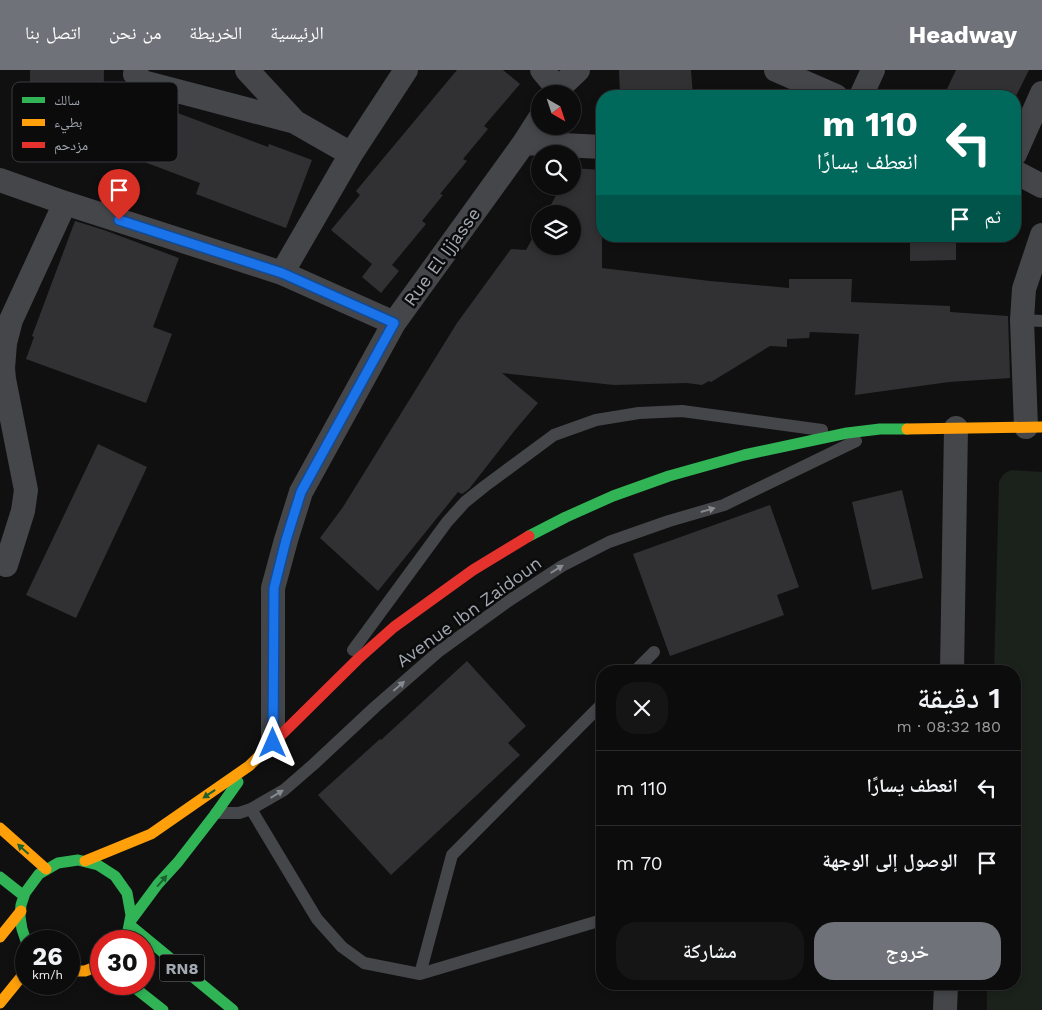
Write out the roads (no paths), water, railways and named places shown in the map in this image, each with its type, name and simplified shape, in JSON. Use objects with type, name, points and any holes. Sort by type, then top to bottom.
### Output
[{"type":"street","points":[[136,70],[135,74],[143,82]]},
{"type":"street","points":[[247,70],[295,122]]},
{"type":"street","points":[[282,273],[351,154],[406,70]]},
{"type":"street","points":[[542,70],[553,85]]},
{"type":"street","points":[[563,85],[578,70]]},
{"type":"street","points":[[776,70],[822,90]]},
{"type":"street","points":[[864,90],[873,70]]},
{"type":"street","points":[[178,91],[295,122],[351,154]]},
{"type":"street","points":[[1021,140],[1042,93]]},
{"type":"street","name":"Rue El Ijjasse","points":[[273,743],[274,588],[301,492],[394,323],[531,132]]},
{"type":"street","points":[[524,143],[596,147]]},
{"type":"street","points":[[1021,175],[1042,186]]},
{"type":"street","points":[[0,180],[282,273],[394,323]]},
{"type":"street","points":[[6,565],[24,512],[26,490],[4,378],[5,321],[65,203]]},
{"type":"street","points":[[1034,427],[1032,321],[1024,289],[1042,234]]},
{"type":"street","name":"Avenue Ibn Zaidoun","points":[[85,861],[151,834],[249,766],[386,634],[430,600],[474,570],[513,545],[566,517],[613,496],[669,476],[744,456],[847,434],[880,430],[1034,427]]},
{"type":"street","points":[[952,665],[956,428]]},
{"type":"street","name":"Avenue Ibn Zaidoun","points":[[131,922],[216,813],[249,766]]},
{"type":"street","points":[[0,828],[46,869]]},
{"type":"street","points":[[22,930],[21,911],[24,896],[40,872],[61,862],[77,860],[99,865],[106,869],[117,878],[126,890],[130,904],[131,922],[129,930]]},
{"type":"street","points":[[0,877],[24,896]]},
{"type":"street","points":[[0,937],[21,911]]},
{"type":"street","name":"RN8","points":[[131,922],[234,1010]]},
{"type":"street","points":[[0,1003],[15,985]]},
{"type":"street","points":[[945,1010],[946,990]]},
{"type":"street","name":"RN8","points":[[144,995],[162,1010]]},
{"type":"lane","points":[[318,698],[447,522],[465,502],[554,435],[596,420],[639,413],[682,411],[847,434]]},
{"type":"lane","name":"Avenue Ibn Zaidoun","points":[[216,813],[239,813],[251,809],[284,790],[438,652],[507,602],[562,566],[609,542],[669,521],[724,505],[880,430]]},
{"type":"lane","points":[[641,665],[654,652]]},
{"type":"lane","points":[[420,974],[452,856],[596,710]]},
{"type":"lane","points":[[251,809],[317,919],[342,948],[364,963],[420,974],[596,922]]}]
